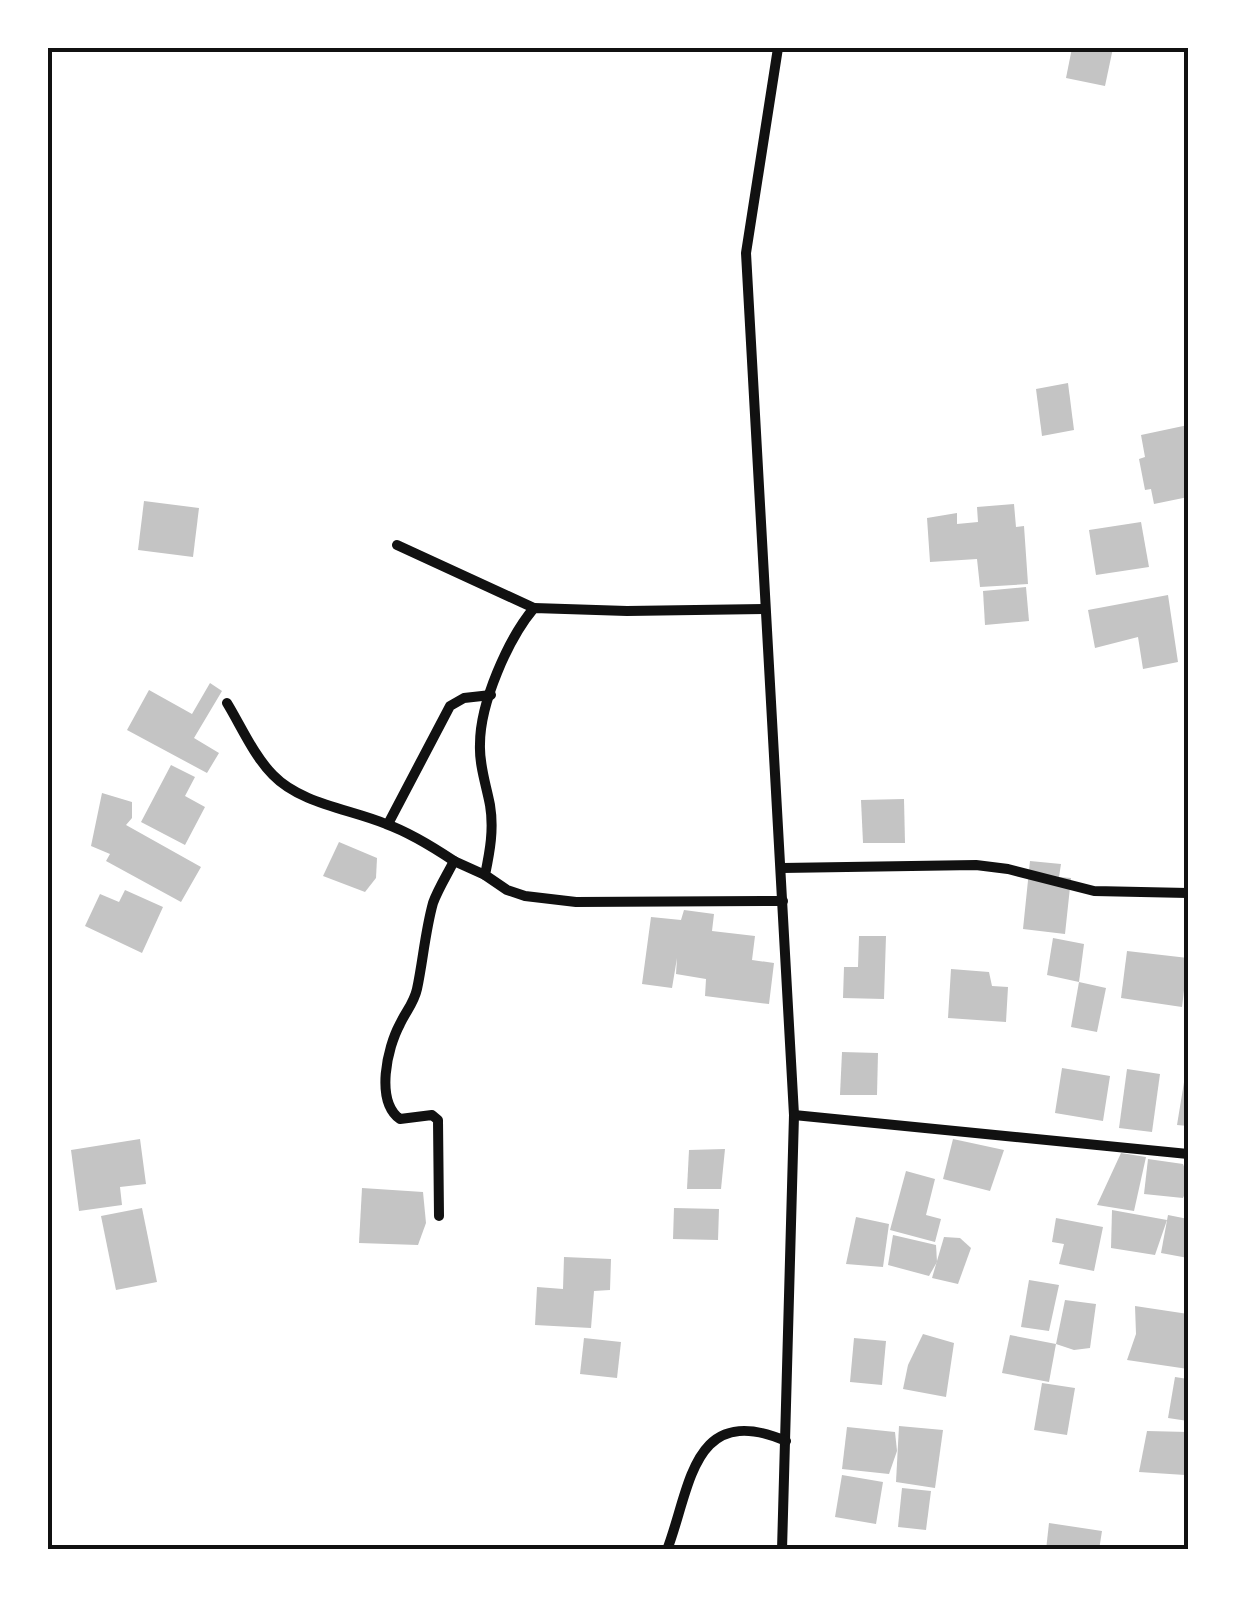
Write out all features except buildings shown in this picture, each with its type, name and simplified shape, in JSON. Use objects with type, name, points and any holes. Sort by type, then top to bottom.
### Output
[{"type":"street","points":[[778,48],[746,253],[794,1115],[782,1550]]},
{"type":"street","points":[[397,545],[534,608],[764,609]]},
{"type":"street","points":[[485,875],[492,828],[480,745],[481,725],[519,626],[534,608]]},
{"type":"street","points":[[388,824],[450,706],[464,698],[491,695]]},
{"type":"street","points":[[227,703],[270,773],[282,783],[298,793],[388,824],[506,890],[576,902],[783,902]]},
{"type":"street","points":[[438,1216],[438,1120],[432,1115],[400,1120],[391,1113],[386,1072],[392,1042],[412,1008],[434,900],[454,861]]},
{"type":"street","points":[[782,868],[976,865],[1094,891],[1188,893]]},
{"type":"street","points":[[794,1115],[1188,1154]]},
{"type":"street","points":[[667,1550],[694,1464],[711,1440],[736,1432],[763,1432],[786,1442]]}]
